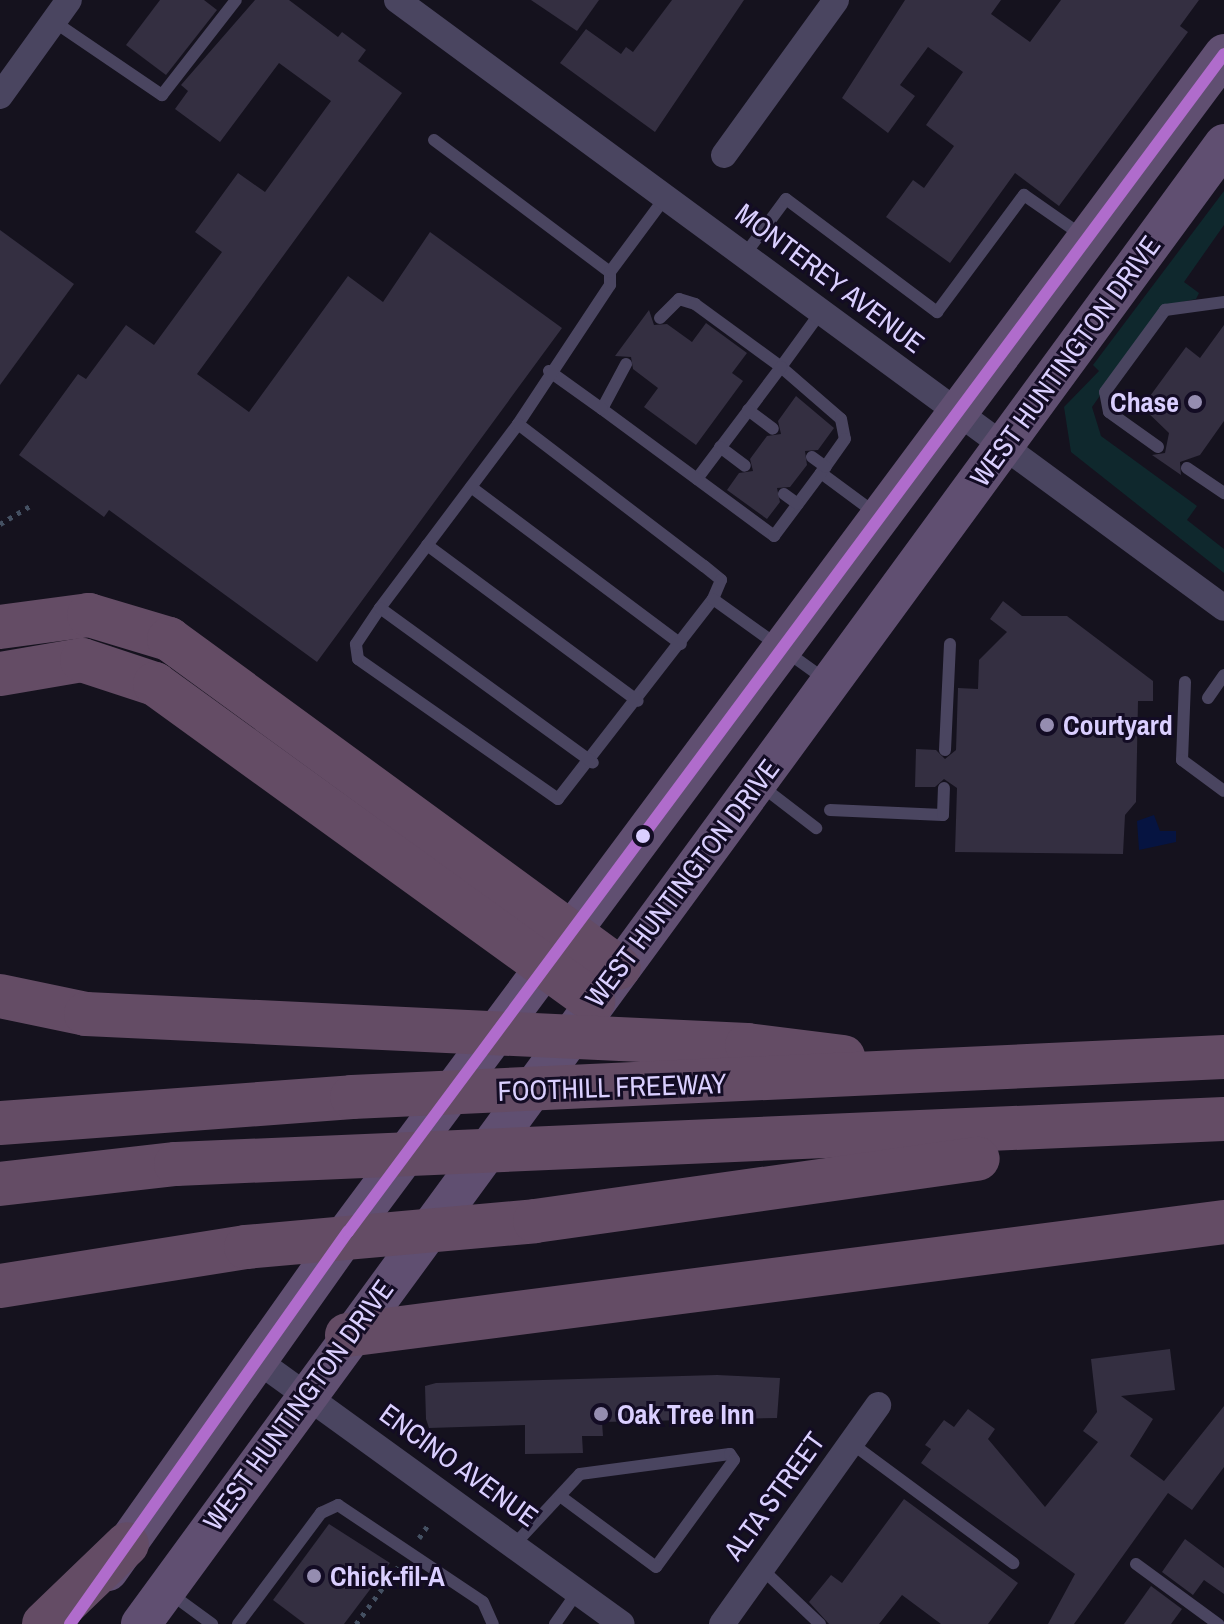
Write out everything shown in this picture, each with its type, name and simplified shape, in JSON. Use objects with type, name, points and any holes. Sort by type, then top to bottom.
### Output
[{"type":"highway","points":[[0,627],[89,615],[169,639],[606,985]]},
{"type":"highway","points":[[0,674],[82,660],[145,679],[561,952]]},
{"type":"highway","points":[[0,996],[86,1014],[666,1041],[964,1072]]},
{"type":"highway","name":"FOOTHILL FREEWAY","points":[[0,1123],[352,1097],[964,1072],[1224,1057]]},
{"type":"highway","points":[[0,1160],[307,1161],[591,1148],[1224,1096]]},
{"type":"highway","points":[[0,1184],[176,1164],[307,1161],[1224,1119]]},
{"type":"highway","points":[[591,1148],[978,1159],[1224,1146]]},
{"type":"highway","points":[[0,1286],[246,1247],[535,1221],[978,1159]]},
{"type":"highway","points":[[0,1209],[307,1161]]},
{"type":"highway","points":[[347,1335],[1224,1222]]},
{"type":"highway","points":[[44,1624],[127,1544]]},
{"type":"main road","name":"WEST HUNTINGTON DRIVE","points":[[70,1624],[257,1360],[1224,54]]},
{"type":"main road","name":"WEST HUNTINGTON DRIVE","points":[[141,1624],[347,1335],[757,783],[1224,144]]},
{"type":"street","points":[[0,96],[69,0]]},
{"type":"street","name":"MONTEREY AVENUE","points":[[397,0],[823,308],[958,414],[1005,441],[1224,608]]},
{"type":"street","points":[[724,155],[836,0]]},
{"type":"street","name":"ENCINO AVENUE","points":[[257,1360],[622,1624]]},
{"type":"street","name":"ALTA STREET","points":[[722,1624],[878,1405]]},
{"type":"lane","points":[[53,21],[162,95],[236,0]]},
{"type":"lane","points":[[434,140],[610,272]]},
{"type":"lane","points":[[518,424],[721,580],[713,599],[593,763],[558,799],[531,787],[358,659],[356,644],[518,424],[549,371],[610,285],[610,272],[667,195]]},
{"type":"lane","points":[[746,253],[786,199],[937,312],[1024,195],[1087,239]]},
{"type":"lane","points":[[549,371],[774,536],[845,439],[841,419],[781,367],[695,304],[679,299],[660,318]]},
{"type":"lane","points":[[1158,447],[1109,412],[1105,392],[1165,310],[1224,302]]},
{"type":"lane","points":[[697,479],[823,308]]},
{"type":"lane","points":[[602,409],[626,364]]},
{"type":"lane","points":[[748,410],[773,429]]},
{"type":"lane","points":[[720,447],[745,466]]},
{"type":"lane","points":[[812,457],[881,518]]},
{"type":"lane","points":[[1187,468],[1224,493]]},
{"type":"lane","points":[[471,487],[681,644]]},
{"type":"lane","points":[[784,494],[798,504]]},
{"type":"lane","points":[[427,545],[638,701]]},
{"type":"lane","points":[[713,599],[830,682]]},
{"type":"lane","points":[[380,608],[593,763]]},
{"type":"lane","points":[[945,750],[950,644]]},
{"type":"lane","points":[[1208,698],[1224,675]]},
{"type":"lane","points":[[1185,682],[1182,760],[1224,791]]},
{"type":"lane","points":[[757,783],[816,828]]},
{"type":"lane","points":[[830,810],[943,815],[944,788]]},
{"type":"lane","points":[[851,1443],[1013,1563]]},
{"type":"lane","points":[[514,1545],[580,1474],[730,1454],[734,1460],[656,1567],[560,1496]]},
{"type":"lane","points":[[238,1624],[321,1513],[338,1505],[483,1602],[493,1624]]},
{"type":"lane","points":[[1136,1564],[1218,1624]]},
{"type":"lane","points":[[762,1569],[820,1624]]},
{"type":"lane","points":[[165,1590],[212,1624]]},
{"type":"lane","points":[[555,1624],[578,1591]]},
{"type":"path","points":[[0,524],[33,504]]},
{"type":"path","points":[[419,1539],[430,1522]]},
{"type":"path","points":[[356,1624],[400,1563]]},
{"type":"green space","points":[[1224,191],[1224,225],[1184,282],[1199,293],[1196,299],[1163,306],[1092,407],[1101,436],[1197,506],[1187,520],[1224,549],[1224,573],[1071,452],[1064,407],[1099,371],[1093,365]]},
{"type":"shaded area","points":[[1154,815],[1160,831],[1176,831],[1176,842],[1139,850],[1137,821]]},
{"type":"building","points":[[160,0],[204,0],[217,10],[166,75],[126,45]]},
{"type":"building","points":[[255,0],[289,0],[338,37],[342,32],[366,50],[358,61],[402,93],[197,374],[249,412],[348,276],[383,302],[430,232],[562,328],[317,662],[109,510],[104,517],[19,455],[78,374],[86,379],[126,325],[154,345],[222,252],[195,232],[238,173],[265,192],[331,101],[279,63],[220,142],[175,109],[188,91],[181,85]]},
{"type":"building","points":[[531,0],[599,0],[577,31]]},
{"type":"building","points":[[672,0],[744,0],[655,132],[560,63],[586,29],[621,54],[626,47],[633,52]]},
{"type":"building","points":[[905,0],[1001,0],[991,14],[1030,42],[1061,0],[1199,0],[1180,26],[1188,32],[1059,206],[1015,173],[950,263],[886,217],[913,180],[924,188],[954,146],[926,125],[963,72],[928,47],[900,85],[915,96],[888,133],[842,98]]},
{"type":"building","points":[[0,230],[74,284],[0,385]]},
{"type":"building","points":[[649,310],[654,325],[667,324],[692,342],[706,323],[747,353],[732,373],[743,381],[696,445],[644,407],[658,388],[633,369],[631,357],[615,356]]},
{"type":"building","points":[[1224,325],[1224,421],[1200,455],[1180,462],[1181,475],[1152,455],[1165,453],[1169,433],[1142,407],[1186,347],[1200,358]]},
{"type":"building","points":[[796,396],[834,428],[818,450],[805,451],[807,465],[790,487],[777,488],[780,502],[767,519],[727,490],[739,473],[753,471],[750,459],[767,436],[781,434],[778,421]]},
{"type":"building","name":"Courtyard","points":[[1003,601],[1022,616],[1067,616],[1153,681],[1153,701],[1138,701],[1136,802],[1125,815],[1123,854],[955,852],[957,788],[944,779],[935,787],[915,787],[916,749],[936,750],[945,759],[956,750],[958,688],[978,689],[979,660],[1007,632],[990,619]]},
{"type":"building","points":[[1170,1349],[1175,1390],[1121,1396],[1153,1419],[1130,1456],[1164,1481],[1224,1406],[1224,1467],[1192,1510],[1168,1493],[1074,1624],[1048,1624],[1075,1574],[921,1463],[931,1449],[925,1445],[944,1420],[954,1427],[968,1409],[995,1429],[988,1439],[1045,1507],[1098,1442],[1083,1431],[1097,1412],[1091,1359]]},
{"type":"building","name":"Oak Tree Inn","points":[[717,1375],[780,1378],[777,1418],[602,1422],[603,1436],[582,1436],[583,1453],[525,1454],[525,1425],[429,1428],[426,1419],[425,1386],[436,1383]]},
{"type":"building","points":[[904,1499],[1018,1583],[988,1624],[941,1624],[902,1595],[879,1624],[829,1624],[809,1602],[831,1575],[842,1583]]},
{"type":"building","points":[[329,1524],[390,1563],[344,1624],[305,1624],[273,1600]]},
{"type":"building","points":[[1185,1539],[1224,1568],[1224,1594],[1204,1580],[1193,1595],[1162,1572]]},
{"type":"building","points":[[1151,1586],[1182,1609],[1171,1624],[1124,1624]]},
{"type":"transit line","points":[[70,1624],[348,1232],[1224,54]]},
{"type":"place","name":"Chase","points":[[1195,402]]},
{"type":"place","name":"Courtyard","points":[[1047,725]]},
{"type":"place","name":"Oak Tree Inn","points":[[601,1414]]},
{"type":"place","name":"Chick-fil-A","points":[[314,1576]]}]
